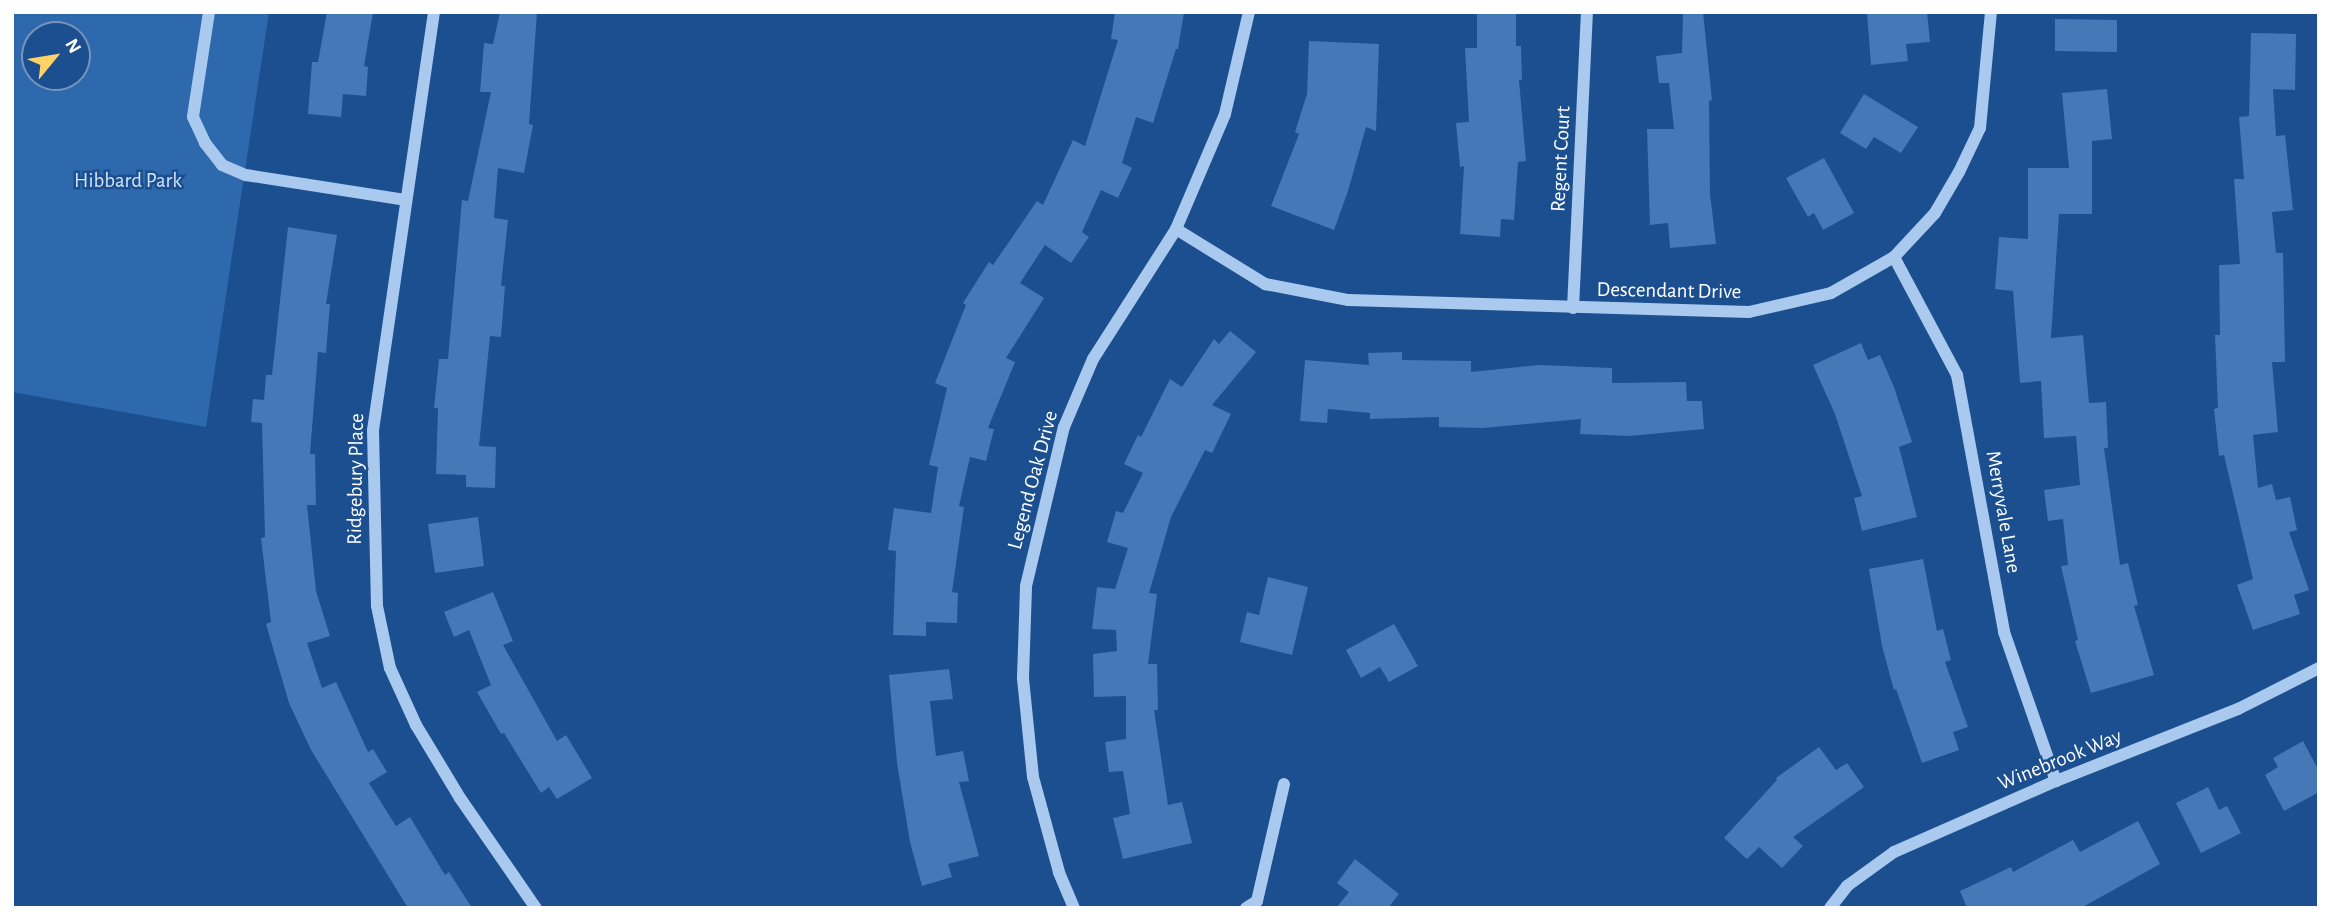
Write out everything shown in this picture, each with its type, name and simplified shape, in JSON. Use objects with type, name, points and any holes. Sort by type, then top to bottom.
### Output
[{"type":"street","points":[[209,12],[193,117],[205,143],[222,164],[246,175],[405,200]]},
{"type":"street","name":"Ridgebury Place","points":[[434,12],[373,430],[377,606],[390,668],[416,725],[460,798],[536,908]]},
{"type":"street","name":"Legend Oak Drive","points":[[1074,908],[1059,872],[1033,777],[1023,678],[1026,586],[1064,427],[1093,359],[1176,229],[1225,114],[1249,12]]},
{"type":"street","name":"Regent Court","points":[[1573,308],[1587,12]]},
{"type":"street","name":"Descendant Drive","points":[[1176,229],[1265,284],[1349,300],[1749,312],[1831,293],[1894,257],[1936,213],[1980,128],[1991,12]]},
{"type":"street","name":"Merryvale Lane","points":[[1894,257],[1957,375],[2004,632],[2056,782]]},
{"type":"street","name":"Winebrook Way","points":[[1830,908],[1847,886],[1894,852],[2056,782],[2238,709],[2319,668]]},
{"type":"street","points":[[1245,908],[1257,901],[1284,784]]},
{"type":"green space","name":"Hibbard Park","points":[[12,12],[269,12],[206,427],[12,392]]},
{"type":"building","points":[[327,12],[373,12],[364,66],[368,67],[366,96],[343,94],[341,117],[308,114],[312,62],[318,62]]},
{"type":"building","points":[[500,12],[537,12],[529,124],[533,125],[524,173],[498,168],[494,218],[508,220],[501,286],[505,286],[501,337],[490,336],[479,446],[496,447],[495,488],[466,487],[466,475],[436,474],[438,408],[434,408],[439,359],[448,359],[462,200],[468,201],[491,92],[480,92],[484,43],[493,44]]},
{"type":"building","points":[[1115,12],[1184,12],[1178,49],[1153,123],[1136,117],[1122,163],[1132,168],[1118,198],[1101,190],[1082,232],[1089,237],[1071,263],[1045,245],[1020,283],[1044,298],[1006,358],[1015,362],[988,428],[994,429],[986,461],[970,457],[959,506],[964,507],[952,592],[958,593],[957,623],[926,622],[926,636],[893,635],[896,551],[888,550],[894,508],[931,513],[938,467],[929,465],[947,388],[935,383],[966,305],[963,303],[989,262],[993,265],[1037,201],[1043,205],[1073,140],[1085,146],[1118,40],[1111,39]]},
{"type":"building","points":[[1477,12],[1516,12],[1516,46],[1521,46],[1522,80],[1519,80],[1526,161],[1518,162],[1514,220],[1501,219],[1500,237],[1460,234],[1464,166],[1460,167],[1456,123],[1469,122],[1465,48],[1477,48]]},
{"type":"building","points":[[1683,12],[1703,12],[1712,100],[1709,101],[1710,194],[1716,244],[1670,248],[1668,223],[1650,225],[1647,129],[1674,129],[1669,83],[1659,83],[1656,56],[1682,53]]},
{"type":"building","points":[[1867,12],[1927,12],[1930,42],[1906,44],[1908,61],[1871,65]]},
{"type":"building","points":[[2055,19],[2117,20],[2117,52],[2055,51]]},
{"type":"building","points":[[2251,33],[2296,34],[2295,90],[2273,89],[2276,136],[2285,135],[2293,210],[2272,212],[2276,253],[2283,253],[2285,362],[2272,362],[2278,432],[2253,435],[2258,488],[2272,484],[2276,500],[2290,497],[2297,530],[2289,532],[2309,590],[2294,595],[2300,614],[2253,630],[2237,585],[2253,579],[2224,455],[2219,456],[2214,409],[2218,408],[2215,335],[2220,335],[2219,265],[2240,264],[2234,179],[2244,179],[2239,117],[2249,116]]},
{"type":"building","points":[[1309,41],[1379,44],[1376,131],[1366,127],[1334,230],[1271,206],[1299,134],[1295,132],[1307,94]]},
{"type":"building","points":[[2107,89],[2112,139],[2092,141],[2092,214],[2059,214],[2051,338],[2083,335],[2089,403],[2106,402],[2108,448],[2104,448],[2120,565],[2128,563],[2138,605],[2134,606],[2154,675],[2091,693],[2075,641],[2078,640],[2061,566],[2068,565],[2063,519],[2048,521],[2044,490],[2080,485],[2076,436],[2044,438],[2041,381],[2020,383],[2013,291],[1995,289],[1999,237],[2028,239],[2028,168],[2069,168],[2062,93]]},
{"type":"building","points":[[1864,94],[1918,127],[1901,153],[1874,137],[1866,149],[1840,133]]},
{"type":"building","points":[[1824,158],[1854,213],[1823,230],[1814,213],[1808,217],[1786,178]]},
{"type":"building","points":[[288,227],[337,235],[326,304],[330,304],[326,353],[318,352],[310,454],[315,454],[316,505],[307,505],[316,591],[330,636],[307,643],[322,688],[336,682],[368,752],[373,749],[387,772],[369,783],[396,826],[410,817],[445,875],[449,872],[472,908],[408,908],[311,750],[289,703],[266,624],[271,622],[261,538],[265,537],[262,423],[251,422],[253,399],[264,400],[266,375],[272,375]]},
{"type":"building","points":[[1230,331],[1256,352],[1212,405],[1231,414],[1212,453],[1205,450],[1171,517],[1149,593],[1157,594],[1148,664],[1157,664],[1158,710],[1154,710],[1168,805],[1182,802],[1192,843],[1123,859],[1113,818],[1130,814],[1123,771],[1109,772],[1105,742],[1126,739],[1126,696],[1094,697],[1093,654],[1117,651],[1116,630],[1092,629],[1097,587],[1115,589],[1128,548],[1107,542],[1116,511],[1123,513],[1143,473],[1124,464],[1138,435],[1141,437],[1170,379],[1182,387],[1214,339],[1219,344]]},
{"type":"building","points":[[1861,343],[1868,360],[1880,355],[1912,442],[1899,447],[1917,517],[1862,531],[1854,498],[1862,496],[1835,414],[1813,365]]},
{"type":"building","points":[[1402,352],[1402,360],[1471,361],[1471,372],[1539,365],[1612,368],[1612,383],[1686,382],[1687,401],[1702,401],[1704,429],[1629,436],[1580,434],[1581,419],[1483,428],[1439,427],[1439,417],[1370,419],[1370,413],[1328,409],[1327,423],[1300,421],[1305,360],[1369,365],[1368,353]]},
{"type":"building","points":[[478,517],[484,566],[435,573],[428,524]]},
{"type":"building","points":[[1923,559],[1937,631],[1943,629],[1951,660],[1945,662],[1968,727],[1953,732],[1959,750],[1922,763],[1896,689],[1894,690],[1882,646],[1869,569]]},
{"type":"building","points":[[1268,577],[1308,587],[1292,655],[1240,642],[1247,612],[1259,615]]},
{"type":"building","points":[[493,592],[513,641],[503,645],[557,741],[566,735],[592,778],[557,799],[549,787],[541,793],[504,733],[501,734],[477,692],[491,685],[469,630],[454,637],[444,612]]},
{"type":"building","points":[[1394,624],[1418,666],[1389,682],[1380,667],[1361,678],[1346,650]]},
{"type":"building","points":[[949,669],[953,699],[930,701],[936,756],[963,751],[969,781],[959,782],[979,856],[948,864],[952,877],[922,886],[910,842],[897,763],[889,675]]},
{"type":"building","points":[[2303,741],[2319,771],[2319,792],[2284,811],[2265,775],[2278,767],[2273,758]]},
{"type":"building","points":[[1819,747],[1836,770],[1847,763],[1864,787],[1793,837],[1803,846],[1782,868],[1759,847],[1747,859],[1724,838],[1776,778]]},
{"type":"building","points":[[2208,787],[2219,810],[2227,806],[2241,833],[2201,853],[2176,803]]},
{"type":"building","points":[[2138,821],[2160,864],[2081,908],[1967,908],[1960,891],[2011,867],[2013,872],[2073,840],[2080,852]]},
{"type":"building","points":[[1355,859],[1399,894],[1388,908],[1336,908],[1349,892],[1337,883]]}]
